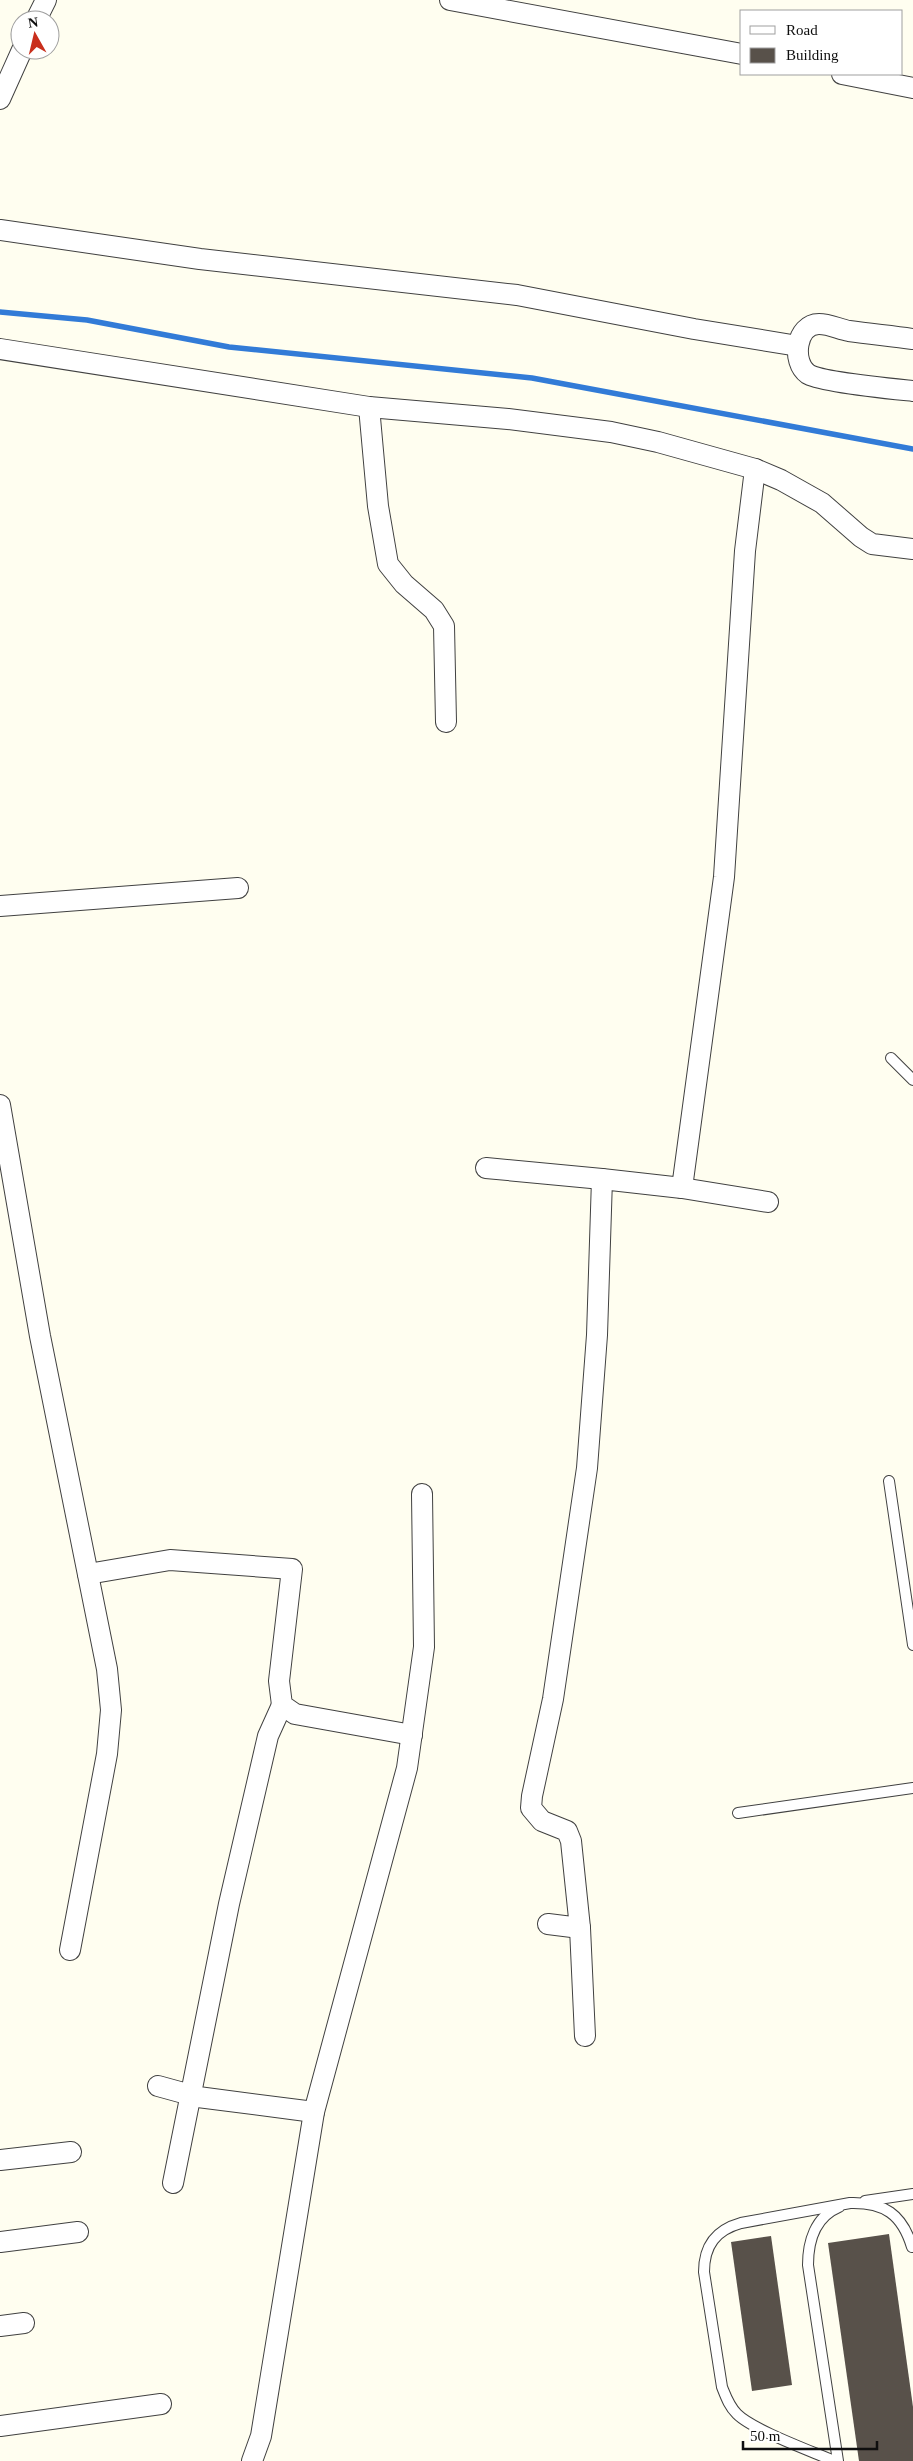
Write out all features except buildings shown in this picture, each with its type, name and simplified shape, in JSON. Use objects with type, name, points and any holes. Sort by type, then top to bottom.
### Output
[{"type":"street","points":[[450,0],[740,54]]},
{"type":"street","points":[[0,99],[18,60]]},
{"type":"street","points":[[847,75],[913,88]]},
{"type":"street","points":[[0,230],[200,259],[517,295],[694,329],[798,346]]},
{"type":"street","points":[[913,339],[848,331],[819,324],[809,326],[803,332],[798,346],[800,363],[808,374],[827,379],[913,392]]},
{"type":"street","points":[[0,349],[369,407],[508,419],[611,432],[658,442],[755,468],[822,503],[861,537],[872,544],[913,549]]},
{"type":"street","points":[[369,407],[378,506],[388,564],[404,584],[434,610],[444,626],[446,722]]},
{"type":"street","points":[[682,1188],[724,876],[745,551],[755,468]]},
{"type":"street","points":[[0,906],[238,888]]},
{"type":"street","points":[[0,1105],[7,1184],[40,1336],[107,1669],[111,1726],[70,1950]]},
{"type":"street","points":[[486,1168],[682,1188],[768,1202]]},
{"type":"street","points":[[586,2036],[580,1928],[571,1841],[567,1831],[542,1821],[531,1808],[553,1699],[587,1468],[597,1335],[602,1180]]},
{"type":"street","points":[[252,2461],[261,2436],[314,2112],[407,1768],[424,1647],[422,1494]]},
{"type":"street","points":[[88,1574],[170,1560],[292,1570],[279,1681],[282,1705],[266,1745],[229,1904],[173,2183]]},
{"type":"street","points":[[282,1705],[295,1714],[412,1735]]},
{"type":"street","points":[[548,1924],[580,1928]]},
{"type":"street","points":[[158,2086],[190,2095],[314,2112]]},
{"type":"street","points":[[0,2160],[71,2152]]},
{"type":"street","points":[[0,2242],[78,2232]]},
{"type":"street","points":[[0,2326],[24,2323]]},
{"type":"street","points":[[0,2426],[161,2404]]},
{"type":"lane","points":[[891,1058],[913,1080]]},
{"type":"lane","points":[[889,1481],[913,1644]]},
{"type":"lane","points":[[738,1814],[913,1788]]},
{"type":"lane","points":[[834,2461],[750,2423],[737,2414],[728,2402],[722,2387],[704,2258],[708,2245],[716,2234],[728,2226],[850,2203],[913,2194]]},
{"type":"lane","points":[[838,2461],[808,2265],[808,2249],[812,2233],[822,2219],[834,2209],[850,2203],[867,2203],[883,2208],[902,2224],[913,2246]]},
{"type":"waterway","points":[[0,312],[87,320],[229,347],[532,378],[913,449]]}]
